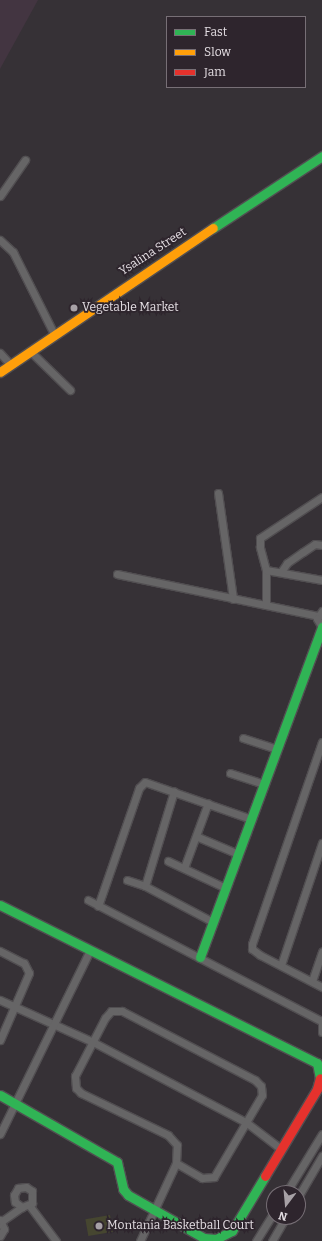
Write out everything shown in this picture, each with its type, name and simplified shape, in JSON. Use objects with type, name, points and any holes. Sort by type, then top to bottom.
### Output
[{"type":"street","name":"Ysalina Street","points":[[0,372],[54,334],[322,156]]},
{"type":"street","points":[[0,196],[25,160]]},
{"type":"street","points":[[0,240],[13,252],[54,334]]},
{"type":"street","points":[[30,351],[70,390]]},
{"type":"street","points":[[0,353],[10,364]]},
{"type":"street","points":[[218,493],[233,599]]},
{"type":"street","points":[[266,605],[266,570],[260,547],[260,538],[322,497]]},
{"type":"street","points":[[281,572],[287,563],[303,552],[315,544],[322,544]]},
{"type":"street","points":[[266,570],[322,580]]},
{"type":"street","points":[[117,574],[233,599],[320,613],[318,622],[322,627],[200,957]]},
{"type":"street","points":[[243,738],[277,749]]},
{"type":"street","points":[[322,742],[252,944],[256,952],[322,987]]},
{"type":"street","points":[[230,773],[264,784]]},
{"type":"street","points":[[98,906],[139,788],[145,782],[151,782],[251,819]]},
{"type":"street","points":[[145,886],[174,791]]},
{"type":"street","points":[[184,868],[198,837],[208,804]]},
{"type":"street","points":[[198,837],[238,854]]},
{"type":"street","points":[[280,965],[322,843]]},
{"type":"street","points":[[168,861],[226,888]]},
{"type":"street","points":[[127,880],[145,886],[213,922]]},
{"type":"street","points":[[88,900],[322,1020],[322,1032]]},
{"type":"street","points":[[0,905],[316,1063],[320,1080],[317,1089],[281,1149],[226,1236],[216,1239],[204,1238],[156,1209],[128,1195],[123,1189],[116,1162],[15,1102],[0,1095]]},
{"type":"street","points":[[0,1134],[90,950]]},
{"type":"street","points":[[0,951],[29,968],[28,980],[0,1040]]},
{"type":"street","points":[[312,982],[322,952]]},
{"type":"street","points":[[0,1000],[93,1042],[247,1123],[281,1149]]},
{"type":"street","points":[[140,1241],[176,1163],[177,1145],[168,1135],[81,1093],[76,1088],[75,1076],[111,1011],[122,1011],[255,1080],[262,1090],[247,1123],[214,1177],[202,1178],[176,1163]]},
{"type":"street","points":[[291,1185],[322,1134]]},
{"type":"street","points":[[305,1185],[322,1156]]},
{"type":"street","points":[[2,1238],[4,1229],[1,1221],[25,1206],[56,1241]]},
{"type":"street","points":[[256,1241],[266,1225]]},
{"type":"street","points":[[272,1241],[281,1225]]},
{"type":"shaded area","points":[[0,0],[38,0],[0,69]]},
{"type":"green space","name":"Montania Basketball Court","points":[[110,1215],[113,1232],[88,1236],[85,1219]]},
{"type":"traffic: fast","points":[[213,228],[322,156]]},
{"type":"traffic: fast","points":[[200,957],[322,627]]},
{"type":"traffic: fast","points":[[0,905],[317,1063],[320,1078]]},
{"type":"traffic: fast","points":[[0,1095],[117,1162],[123,1189],[128,1195],[204,1238],[216,1239],[232,1231],[265,1176]]},
{"type":"traffic: slow","points":[[0,372],[213,228]]},
{"type":"traffic: jam","points":[[265,1176],[317,1089],[320,1078]]},
{"type":"place","name":"Vegetable Market","points":[[74,308]]},
{"type":"place","name":"Montania Basketball Court","points":[[99,1226]]}]
